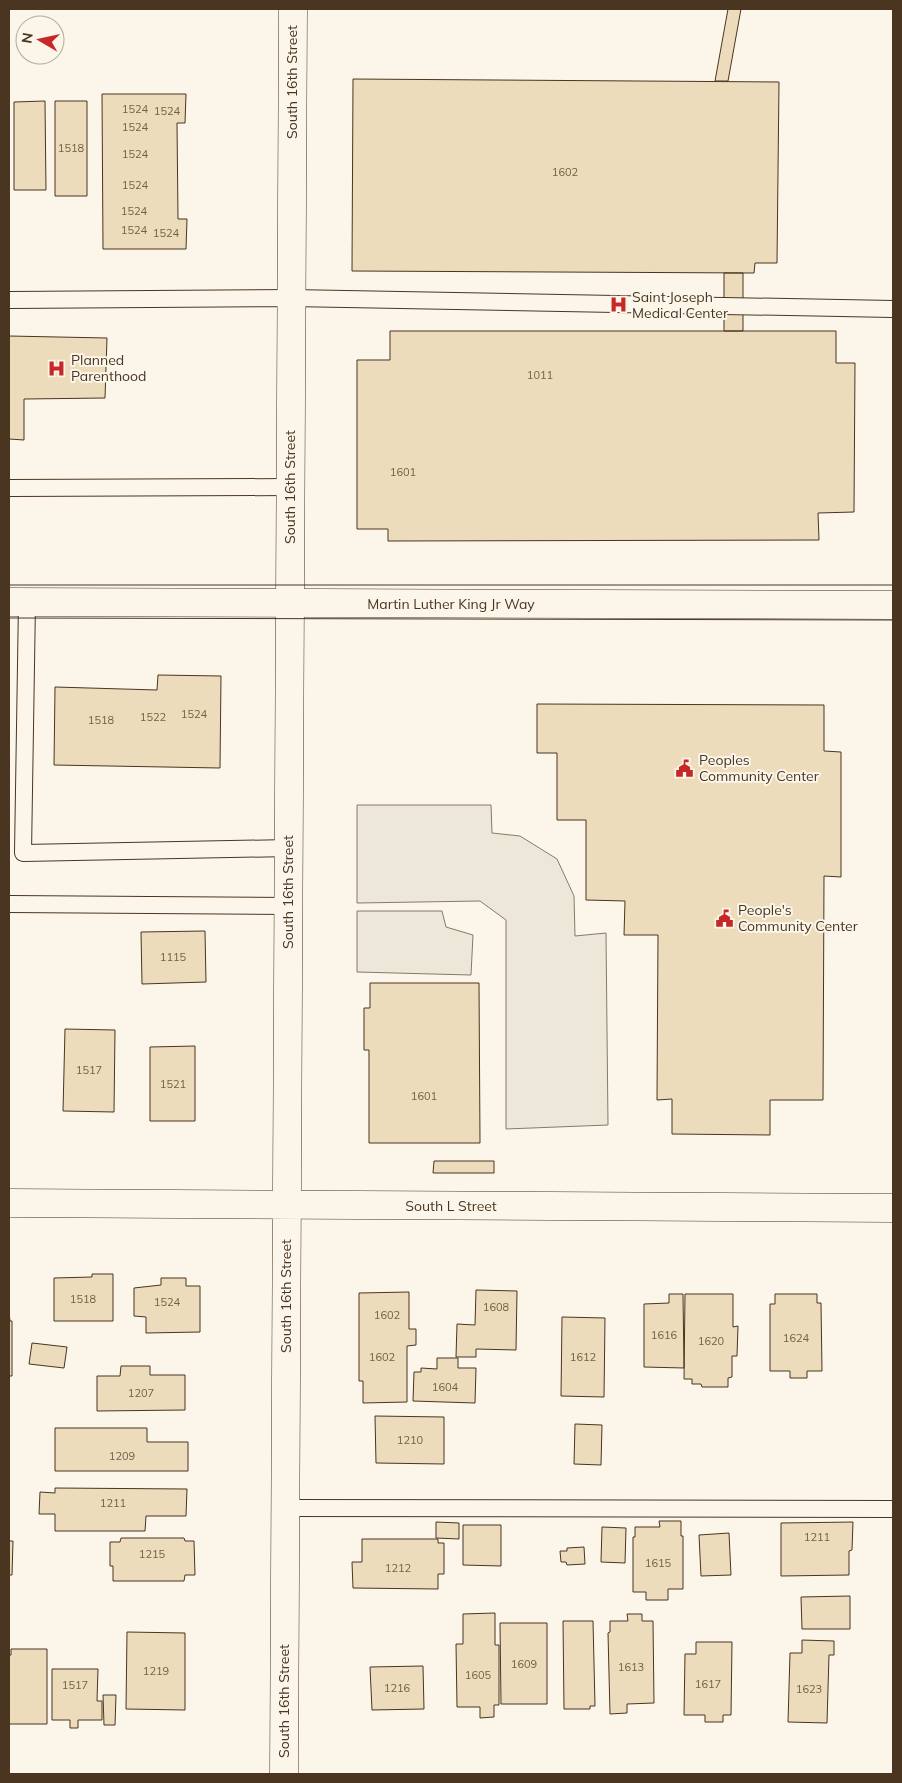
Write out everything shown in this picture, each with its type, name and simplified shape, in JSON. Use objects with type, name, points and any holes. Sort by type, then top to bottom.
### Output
[{"type":"street","name":"South 16th Street","points":[[284,1774],[293,9]]},
{"type":"street","name":"Martin Luther King Jr Way","points":[[18,602],[893,605]]},
{"type":"street","name":"South L Street","points":[[9,1203],[893,1208]]},
{"type":"lane","points":[[9,300],[291,298],[893,309]]},
{"type":"lane","points":[[9,488],[290,487]]},
{"type":"lane","points":[[18,602],[23,853],[289,848]]},
{"type":"lane","points":[[9,904],[288,906]]},
{"type":"lane","points":[[285,1508],[893,1509]]},
{"type":"shaded area","points":[[357,805],[491,805],[492,833],[520,836],[557,859],[574,896],[575,936],[606,933],[608,1125],[506,1129],[506,920],[480,901],[357,903]]},
{"type":"shaded area","points":[[357,911],[442,911],[446,927],[473,935],[471,975],[357,972]]},
{"type":"building","points":[[728,9],[741,9],[728,81],[715,81]]},
{"type":"building","points":[[353,79],[779,82],[777,263],[755,263],[754,273],[352,271]]},
{"type":"building","points":[[102,94],[186,94],[185,123],[177,123],[178,219],[187,219],[186,249],[103,249]]},
{"type":"building","points":[[45,101],[46,190],[14,190],[14,102]]},
{"type":"building","points":[[55,101],[87,101],[87,196],[55,196]]},
{"type":"building","points":[[724,273],[743,273],[743,331],[724,331]]},
{"type":"building","points":[[390,331],[836,331],[836,363],[855,363],[854,512],[818,513],[819,540],[388,541],[388,529],[357,529],[357,360],[390,360]]},
{"type":"building","name":"Planned Parenthood","points":[[9,336],[107,338],[105,398],[24,399],[24,440],[9,439]]},
{"type":"building","points":[[158,675],[221,676],[220,768],[54,765],[55,687],[157,690]]},
{"type":"building","name":"People's Community Center","points":[[537,704],[824,705],[824,751],[841,752],[841,877],[824,876],[823,1100],[770,1100],[770,1135],[672,1134],[672,1099],[657,1100],[658,935],[624,935],[625,901],[586,900],[586,820],[557,820],[557,753],[537,753]]},
{"type":"building","points":[[205,931],[206,982],[142,984],[141,932]]},
{"type":"building","points":[[370,983],[479,983],[480,1143],[369,1143],[369,1050],[364,1050],[364,1008],[370,1008]]},
{"type":"building","points":[[65,1029],[115,1030],[114,1112],[63,1111]]},
{"type":"building","points":[[195,1046],[195,1121],[150,1121],[150,1047]]},
{"type":"building","points":[[434,1161],[494,1161],[494,1173],[433,1173]]},
{"type":"building","points":[[92,1274],[113,1274],[113,1321],[54,1321],[54,1278],[92,1277]]},
{"type":"building","points":[[161,1278],[186,1278],[186,1286],[200,1286],[200,1332],[146,1333],[146,1317],[134,1316],[134,1288],[161,1285]]},
{"type":"building","points":[[476,1290],[517,1291],[516,1350],[476,1349],[476,1357],[456,1357],[457,1324],[475,1325]]},
{"type":"building","points":[[409,1292],[409,1329],[416,1329],[416,1345],[407,1346],[407,1402],[363,1403],[363,1381],[359,1381],[359,1293]]},
{"type":"building","points":[[669,1294],[683,1294],[684,1368],[644,1367],[644,1304],[669,1303]]},
{"type":"building","points":[[685,1294],[733,1294],[733,1327],[738,1326],[737,1356],[732,1356],[732,1377],[728,1378],[728,1387],[702,1387],[701,1384],[692,1384],[692,1379],[684,1379]]},
{"type":"building","points":[[775,1294],[817,1294],[817,1303],[821,1303],[822,1371],[807,1371],[807,1378],[790,1378],[790,1371],[770,1371],[770,1304],[775,1304]]},
{"type":"building","points":[[9,1312],[10,1321],[12,1321],[12,1376],[9,1376]]},
{"type":"building","points":[[562,1317],[605,1318],[604,1397],[561,1396]]},
{"type":"building","points":[[32,1343],[67,1347],[64,1368],[29,1364]]},
{"type":"building","points":[[437,1358],[458,1358],[458,1368],[476,1368],[475,1403],[413,1401],[414,1372],[421,1372],[421,1368],[437,1369]]},
{"type":"building","points":[[121,1366],[150,1366],[150,1375],[185,1375],[185,1410],[97,1411],[97,1376],[120,1376]]},
{"type":"building","points":[[375,1416],[444,1417],[444,1464],[376,1463]]},
{"type":"building","points":[[575,1424],[602,1425],[601,1465],[574,1464]]},
{"type":"building","points":[[55,1428],[147,1428],[147,1442],[188,1442],[188,1471],[55,1471]]},
{"type":"building","points":[[55,1488],[187,1489],[186,1516],[146,1516],[145,1531],[55,1531],[55,1514],[39,1514],[40,1492],[55,1493]]},
{"type":"building","points":[[659,1521],[681,1521],[681,1536],[683,1536],[683,1589],[668,1589],[668,1600],[646,1600],[646,1592],[633,1592],[633,1537],[635,1537],[635,1527],[660,1527]]},
{"type":"building","points":[[436,1522],[459,1523],[459,1539],[436,1538]]},
{"type":"building","points":[[853,1522],[852,1550],[849,1551],[849,1575],[781,1576],[781,1523]]},
{"type":"building","points":[[463,1525],[501,1525],[501,1566],[463,1565]]},
{"type":"building","points":[[602,1527],[626,1528],[625,1563],[601,1562]]},
{"type":"building","points":[[729,1533],[731,1575],[701,1576],[699,1535]]},
{"type":"building","points":[[121,1538],[184,1538],[185,1541],[194,1541],[195,1575],[185,1575],[184,1581],[113,1581],[113,1566],[110,1566],[110,1542],[120,1542]]},
{"type":"building","points":[[362,1539],[438,1539],[438,1543],[444,1543],[444,1574],[438,1574],[438,1589],[353,1588],[352,1562],[362,1562]]},
{"type":"building","points":[[9,1541],[13,1541],[12,1575],[9,1575]]},
{"type":"building","points":[[584,1547],[585,1564],[567,1565],[566,1562],[561,1562],[560,1551],[567,1551],[567,1548]]},
{"type":"building","points":[[850,1596],[850,1629],[802,1629],[801,1597]]},
{"type":"building","points":[[495,1613],[495,1645],[499,1645],[499,1705],[494,1705],[494,1717],[480,1718],[480,1707],[457,1707],[456,1644],[463,1644],[463,1614]]},
{"type":"building","points":[[627,1614],[642,1614],[642,1621],[653,1621],[654,1703],[627,1704],[627,1713],[610,1714],[608,1633],[610,1632],[610,1621],[628,1621]]},
{"type":"building","points":[[563,1621],[593,1621],[595,1706],[590,1706],[590,1709],[564,1709]]},
{"type":"building","points":[[500,1623],[547,1623],[547,1704],[501,1704]]},
{"type":"building","points":[[127,1632],[185,1633],[185,1710],[126,1709]]},
{"type":"building","points":[[802,1640],[834,1641],[834,1655],[829,1655],[827,1723],[788,1722],[790,1653],[802,1653]]},
{"type":"building","points":[[696,1642],[732,1642],[731,1715],[723,1715],[723,1722],[705,1722],[705,1715],[684,1715],[685,1654],[696,1654]]},
{"type":"building","points":[[11,1649],[47,1649],[47,1724],[9,1724],[9,1655],[11,1655]]},
{"type":"building","points":[[423,1666],[424,1709],[372,1710],[370,1667]]},
{"type":"building","points":[[52,1669],[98,1669],[97,1701],[102,1701],[102,1720],[78,1720],[78,1728],[70,1728],[70,1720],[52,1720]]},
{"type":"building","points":[[103,1695],[116,1695],[115,1725],[104,1725]]},
{"type":"tram line","points":[[9,585],[893,585]]},
{"type":"tram line","points":[[9,618],[893,620]]},
{"type":"place","name":"Saint Joseph Medical Center","points":[[618,305]]},
{"type":"place","name":"Planned Parenthood","points":[[57,368]]},
{"type":"place","name":"Peoples Community Center","points":[[685,768]]},
{"type":"place","name":"People's Community Center","points":[[724,918]]}]
